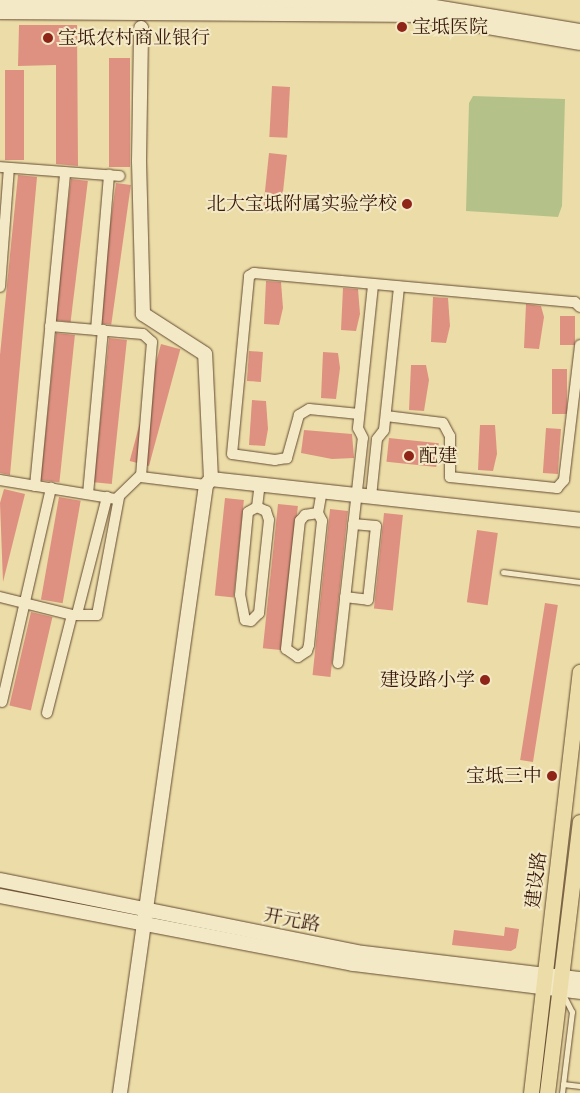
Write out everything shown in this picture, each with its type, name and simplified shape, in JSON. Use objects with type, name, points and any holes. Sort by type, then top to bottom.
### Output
[{"type":"main road","points":[[0,0],[397,6],[580,31]]},
{"type":"main road","points":[[0,12],[397,6],[580,43]]},
{"type":"main road","points":[[120,1093],[209,482],[205,354],[143,314],[139,161],[141,28]]},
{"type":"main road","points":[[209,482],[260,484],[580,520]]},
{"type":"main road","name":"建设路","points":[[531,1093],[580,672]]},
{"type":"main road","name":"建设路","points":[[547,1093],[580,822]]},
{"type":"main road","name":"开元路","points":[[0,880],[356,952],[544,982]]},
{"type":"main road","name":"开元路","points":[[0,896],[145,926],[353,964],[544,982],[561,983],[580,979]]},
{"type":"main road","name":"开元路","points":[[561,983],[580,992]]},
{"type":"street","points":[[0,287],[5,168],[120,176]]},
{"type":"street","points":[[35,486],[65,172]]},
{"type":"street","points":[[88,494],[109,175]]},
{"type":"street","points":[[359,414],[309,409],[299,415],[288,458],[276,460],[232,454],[250,276],[254,273],[575,302],[580,307]]},
{"type":"street","points":[[338,663],[363,438],[358,428],[373,285]]},
{"type":"street","points":[[371,497],[377,440],[384,430],[386,416],[399,287]]},
{"type":"street","points":[[0,597],[75,614],[97,615],[119,497],[141,475],[152,342],[143,334],[50,326]]},
{"type":"street","points":[[386,416],[443,422],[450,436],[450,477],[557,488],[564,480],[580,345]]},
{"type":"street","points":[[363,438],[377,440]]},
{"type":"street","points":[[141,475],[209,482]]},
{"type":"street","points":[[0,480],[106,497],[119,497]]},
{"type":"street","points":[[257,507],[260,484]]},
{"type":"street","points":[[2,702],[51,488]]},
{"type":"street","points":[[318,513],[305,515],[300,521],[286,649],[298,657],[307,652],[309,645],[322,521],[318,513],[322,491]]},
{"type":"street","points":[[47,714],[106,497]]},
{"type":"street","points":[[257,507],[266,511],[268,520],[259,613],[251,621],[245,620],[240,595],[248,512],[257,507]]},
{"type":"street","points":[[345,597],[368,600],[376,526],[353,524]]},
{"type":"lane","points":[[503,572],[580,582]]},
{"type":"lane","points":[[561,983],[572,1012],[562,1093]]},
{"type":"lane","points":[[563,1084],[580,1086]]},
{"type":"green space","points":[[473,96],[565,99],[562,206],[558,217],[466,211],[469,103]]},
{"type":"building","points":[[19,25],[77,25],[78,166],[56,164],[56,65],[18,66]]},
{"type":"building","points":[[109,58],[130,58],[130,167],[109,167]]},
{"type":"building","points":[[5,70],[24,70],[24,160],[5,160]]},
{"type":"building","points":[[272,86],[290,87],[287,138],[269,137]]},
{"type":"building","points":[[269,153],[287,155],[281,213],[263,211]]},
{"type":"building","points":[[18,175],[37,177],[10,475],[0,473],[0,355]]},
{"type":"building","points":[[71,179],[88,181],[71,322],[54,320]]},
{"type":"building","points":[[116,183],[131,185],[111,325],[96,323]]},
{"type":"building","points":[[266,281],[281,282],[283,308],[279,325],[264,324]]},
{"type":"building","points":[[343,288],[358,289],[360,314],[356,331],[341,330]]},
{"type":"building","points":[[433,297],[448,298],[450,326],[446,343],[431,342]]},
{"type":"building","points":[[526,304],[541,306],[544,317],[539,349],[524,348]]},
{"type":"building","points":[[560,316],[575,316],[575,345],[560,345]]},
{"type":"building","points":[[56,333],[75,335],[59,482],[41,480]]},
{"type":"building","points":[[109,338],[127,340],[112,484],[94,482]]},
{"type":"building","points":[[161,344],[180,349],[149,466],[130,461]]},
{"type":"building","points":[[249,351],[263,352],[261,382],[247,381]]},
{"type":"building","points":[[323,352],[338,353],[340,368],[336,399],[321,398]]},
{"type":"building","points":[[411,365],[426,365],[429,380],[424,411],[409,410]]},
{"type":"building","points":[[552,369],[567,369],[567,414],[552,414]]},
{"type":"building","points":[[252,400],[266,401],[268,429],[265,446],[249,445]]},
{"type":"building","points":[[480,425],[495,425],[497,454],[493,471],[478,470]]},
{"type":"building","points":[[546,428],[561,429],[558,474],[543,473]]},
{"type":"building","points":[[304,430],[352,434],[354,458],[332,459],[301,453]]},
{"type":"building","name":"配建","points":[[389,438],[439,443],[436,467],[386,462]]},
{"type":"building","points":[[4,489],[25,494],[3,582],[0,503]]},
{"type":"building","points":[[59,497],[81,501],[63,603],[41,599]]},
{"type":"building","points":[[225,498],[244,500],[234,597],[215,595]]},
{"type":"building","points":[[278,504],[298,506],[283,650],[263,648]]},
{"type":"building","points":[[330,509],[348,511],[330,677],[313,675]]},
{"type":"building","points":[[384,513],[403,515],[393,610],[374,608]]},
{"type":"building","points":[[477,530],[498,533],[488,605],[467,602]]},
{"type":"building","points":[[545,603],[558,605],[533,762],[520,760]]},
{"type":"building","points":[[31,612],[52,617],[31,710],[9,706]]},
{"type":"building","points":[[505,927],[519,929],[516,948],[511,951],[452,945],[454,930],[504,936]]},
{"type":"place","name":"宝坻医院","points":[[402,27]]},
{"type":"place","name":"宝坻农村商业银行","points":[[48,38]]},
{"type":"place","name":"北大宝坻附属实验学校","points":[[407,204]]},
{"type":"place","name":"配建","points":[[409,456]]},
{"type":"place","name":"建设路小学","points":[[485,680]]},
{"type":"place","name":"宝坻三中","points":[[552,776]]}]
